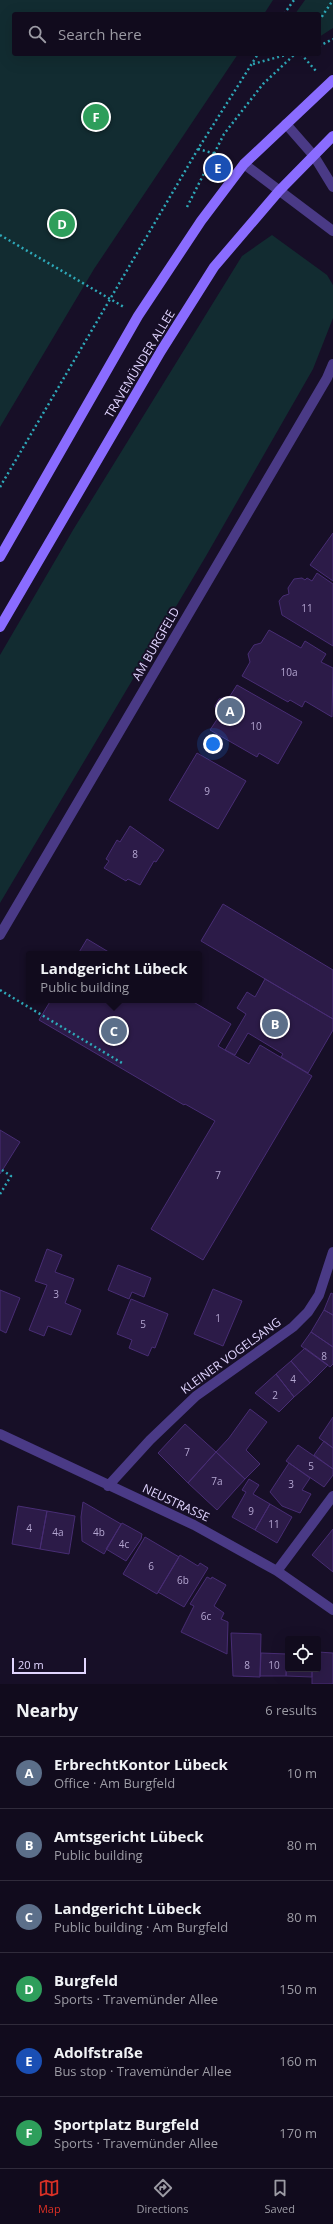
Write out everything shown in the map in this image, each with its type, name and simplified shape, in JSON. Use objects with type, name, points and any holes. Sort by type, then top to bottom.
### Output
[{"type":"main road","name":"TRAVEMÜNDER ALLEE","points":[[0,557],[138,316],[201,221],[244,164],[330,82]]},
{"type":"main road","name":"TRAVEMÜNDER ALLEE","points":[[0,627],[161,351],[214,267],[279,192],[333,136]]},
{"type":"street","points":[[286,124],[314,156],[333,187]]},
{"type":"street","points":[[244,164],[279,192],[333,231]]},
{"type":"street","name":"AM BURGFELD","points":[[0,935],[327,378],[333,364]]},
{"type":"street","name":"KLEINER VOGELSANG","points":[[108,1486],[150,1440],[196,1396],[293,1327],[308,1312],[318,1295],[333,1252]]},
{"type":"street","name":"NEUSTRASSE","points":[[0,1434],[108,1486],[194,1525],[277,1571],[333,1610]]},
{"type":"street","points":[[277,1571],[333,1496]]},
{"type":"path","points":[[285,12],[294,0]]},
{"type":"path","points":[[321,18],[333,0]]},
{"type":"path","points":[[321,45],[333,39]]},
{"type":"path","points":[[0,487],[198,149],[257,56]]},
{"type":"path","points":[[252,64],[282,56]]},
{"type":"path","points":[[212,154],[224,134],[263,84],[293,56]]},
{"type":"path","points":[[302,56],[330,82]]},
{"type":"path","points":[[198,149],[228,158]]},
{"type":"path","points":[[0,235],[138,316]]},
{"type":"path","points":[[0,990],[122,1063]]},
{"type":"path","points":[[0,1194],[11,1176],[2,1170]]},
{"type":"green space","points":[[0,0],[273,0],[265,12],[12,12],[12,56],[237,56],[94,269],[0,427]]},
{"type":"green space","points":[[305,0],[333,0],[333,28],[321,36],[321,12],[296,12]]},
{"type":"green space","points":[[272,235],[327,275],[333,285],[333,318],[313,369],[206,556],[0,903],[0,655],[73,530],[242,256]]},
{"type":"building","points":[[333,533],[333,581],[310,565]]},
{"type":"building","points":[[317,573],[333,584],[333,646],[282,615],[279,601],[283,596],[289,594],[288,588],[294,579],[302,578],[305,580],[307,578],[312,581]]},
{"type":"building","points":[[269,630],[301,648],[305,641],[326,654],[321,662],[333,668],[332,717],[305,701],[302,707],[290,700],[288,702],[242,676],[250,662],[248,654],[254,645],[261,643]]},
{"type":"building","points":[[237,685],[302,722],[278,764],[259,753],[257,757],[210,730],[218,718],[215,706],[219,699],[230,696]]},
{"type":"building","points":[[197,753],[246,781],[218,829],[169,800]]},
{"type":"building","points":[[130,826],[164,850],[156,862],[154,861],[140,885],[128,879],[126,881],[104,868],[109,861],[106,859],[117,840],[120,842]]},
{"type":"building","points":[[223,904],[333,970],[333,1019],[201,941]]},
{"type":"building","points":[[87,939],[107,951],[80,951]]},
{"type":"building","points":[[265,979],[333,1019],[333,1030],[308,1073],[281,1057],[283,1054],[248,1033],[235,1055],[225,1050],[246,1014],[237,1008],[247,992],[255,997]]},
{"type":"building","points":[[49,1003],[195,1003],[231,1024],[218,1046],[249,1064],[260,1045],[312,1076],[203,1260],[151,1229],[215,1121],[185,1104],[184,1105],[39,1020]]},
{"type":"building","points":[[0,1130],[20,1142],[0,1174]]},
{"type":"building","points":[[47,1249],[62,1255],[55,1272],[74,1279],[65,1303],[81,1310],[71,1335],[48,1326],[44,1336],[29,1330],[47,1285],[35,1281]]},
{"type":"building","points":[[118,1265],[151,1278],[144,1297],[132,1292],[129,1299],[108,1290]]},
{"type":"building","points":[[213,1289],[242,1301],[223,1346],[194,1334]]},
{"type":"building","points":[[0,1290],[20,1298],[6,1333],[0,1330]]},
{"type":"building","points":[[331,1293],[333,1294],[333,1315],[324,1310]]},
{"type":"building","points":[[131,1299],[168,1314],[155,1348],[152,1347],[148,1356],[129,1348],[132,1340],[117,1334]]},
{"type":"building","points":[[324,1310],[333,1315],[333,1347],[311,1332]]},
{"type":"building","points":[[311,1332],[333,1347],[333,1364],[330,1367],[301,1346]]},
{"type":"building","points":[[305,1348],[328,1365],[310,1383],[291,1361]]},
{"type":"building","points":[[291,1361],[310,1383],[294,1397],[276,1374]]},
{"type":"building","points":[[276,1374],[294,1397],[279,1412],[255,1393]]},
{"type":"building","points":[[250,1409],[267,1422],[246,1450],[260,1464],[245,1479],[216,1452],[229,1438]]},
{"type":"building","points":[[333,1417],[333,1448],[319,1438]]},
{"type":"building","points":[[185,1424],[216,1452],[188,1483],[158,1453]]},
{"type":"building","points":[[324,1441],[333,1448],[333,1469],[314,1455]]},
{"type":"building","points":[[298,1445],[333,1469],[333,1475],[324,1487],[286,1461]]},
{"type":"building","points":[[216,1452],[245,1479],[217,1510],[188,1483]]},
{"type":"building","points":[[289,1463],[310,1478],[302,1490],[311,1494],[300,1513],[282,1506],[270,1492]]},
{"type":"building","points":[[249,1479],[259,1485],[253,1494],[270,1504],[255,1530],[232,1517],[246,1492],[242,1490]]},
{"type":"building","points":[[83,1502],[121,1524],[104,1554],[82,1541],[81,1517]]},
{"type":"building","points":[[270,1504],[292,1517],[277,1543],[255,1530]]},
{"type":"building","points":[[18,1506],[47,1511],[40,1549],[12,1544]]},
{"type":"building","points":[[47,1511],[75,1516],[69,1554],[40,1549]]},
{"type":"building","points":[[122,1523],[142,1534],[141,1539],[126,1561],[106,1549]]},
{"type":"building","points":[[333,1529],[333,1572],[312,1555]]},
{"type":"building","points":[[145,1537],[179,1557],[157,1594],[123,1574]]},
{"type":"building","points":[[180,1555],[198,1566],[200,1563],[208,1568],[184,1607],[158,1592]]},
{"type":"building","points":[[207,1577],[211,1579],[212,1577],[226,1585],[214,1606],[224,1613],[221,1619],[228,1622],[227,1654],[181,1632],[194,1606],[190,1604]]},
{"type":"building","points":[[231,1633],[261,1634],[260,1677],[233,1676]]},
{"type":"building","points":[[321,1652],[333,1653],[333,1684],[312,1684],[312,1672],[321,1672]]},
{"type":"building","points":[[261,1653],[285,1654],[286,1676],[260,1676]]},
{"type":"building","points":[[286,1672],[312,1672],[312,1677],[286,1676]]},
{"type":"place","name":"Sportplatz Burgfeld","points":[[96,117]]},
{"type":"place","name":"Adolfstraße","points":[[218,168]]},
{"type":"place","name":"Burgfeld","points":[[62,224]]},
{"type":"place","name":"ErbrechtKontor Lübeck","points":[[230,711]]},
{"type":"place","name":"Amtsgericht Lübeck","points":[[275,1024]]},
{"type":"place","name":"Landgericht Lübeck","points":[[114,1031]]}]
